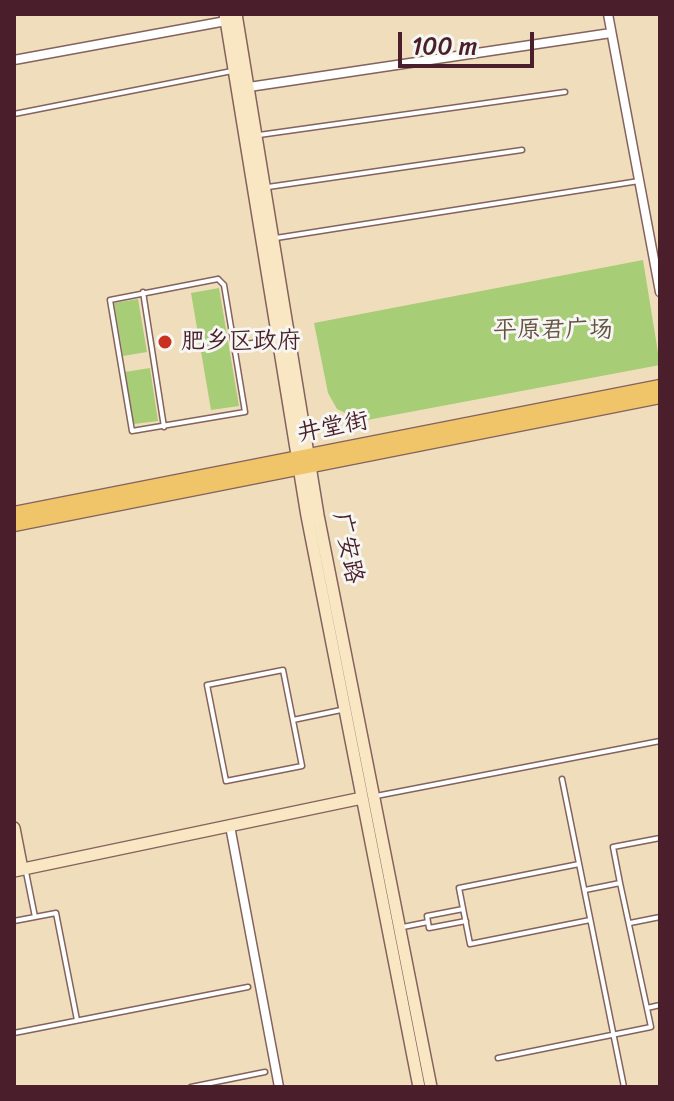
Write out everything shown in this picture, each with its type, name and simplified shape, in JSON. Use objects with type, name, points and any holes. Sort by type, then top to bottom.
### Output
[{"type":"main road","name":"广安路","points":[[229,16],[234,71],[279,338],[368,797],[419,1087]]},
{"type":"main road","name":"广安路","points":[[229,16],[249,87],[257,135],[304,462],[344,710],[399,927],[431,1087]]},
{"type":"main road","name":"井堂街","points":[[14,525],[660,386]]},
{"type":"main road","name":"井堂街","points":[[14,513],[660,397]]},
{"type":"main road","points":[[14,828],[20,870],[368,797]]},
{"type":"street","points":[[608,14],[660,292]]},
{"type":"street","points":[[14,60],[229,16]]},
{"type":"street","points":[[249,87],[611,33]]},
{"type":"street","points":[[230,826],[279,1087]]},
{"type":"lane","points":[[14,114],[234,71]]},
{"type":"lane","points":[[257,135],[565,92]]},
{"type":"lane","points":[[265,187],[522,150]]},
{"type":"lane","points":[[274,238],[639,181]]},
{"type":"lane","points":[[218,279],[224,285],[235,346],[245,412],[137,431],[130,429],[110,300],[218,279]]},
{"type":"lane","points":[[143,292],[164,427]]},
{"type":"lane","points":[[235,346],[279,338]]},
{"type":"lane","points":[[283,670],[293,720],[302,766],[226,781],[207,685],[283,670]]},
{"type":"lane","points":[[293,720],[344,710]]},
{"type":"lane","points":[[368,797],[660,741]]},
{"type":"lane","points":[[562,779],[624,1087]]},
{"type":"lane","points":[[498,1058],[651,1027],[613,847],[660,838]]},
{"type":"lane","points":[[579,864],[459,888],[470,944],[591,920]]},
{"type":"lane","points":[[20,870],[35,917]]},
{"type":"lane","points":[[585,890],[620,883]]},
{"type":"lane","points":[[463,909],[427,916],[429,928],[466,921]]},
{"type":"lane","points":[[14,921],[56,913],[77,1020]]},
{"type":"lane","points":[[630,923],[660,917]]},
{"type":"lane","points":[[399,927],[428,922]]},
{"type":"lane","points":[[14,1033],[248,987]]},
{"type":"lane","points":[[647,1008],[660,1005]]},
{"type":"lane","points":[[191,1087],[265,1072]]},
{"type":"green space","name":"平原君广场","points":[[643,260],[660,365],[362,421],[337,409],[328,393],[314,323]]},
{"type":"green space","points":[[219,288],[239,406],[211,410],[191,293]]},
{"type":"green space","points":[[138,299],[147,352],[123,356],[114,303]]},
{"type":"green space","points":[[150,368],[158,421],[134,424],[125,372]]},
{"type":"place","name":"肥乡区政府","points":[[165,342]]}]
